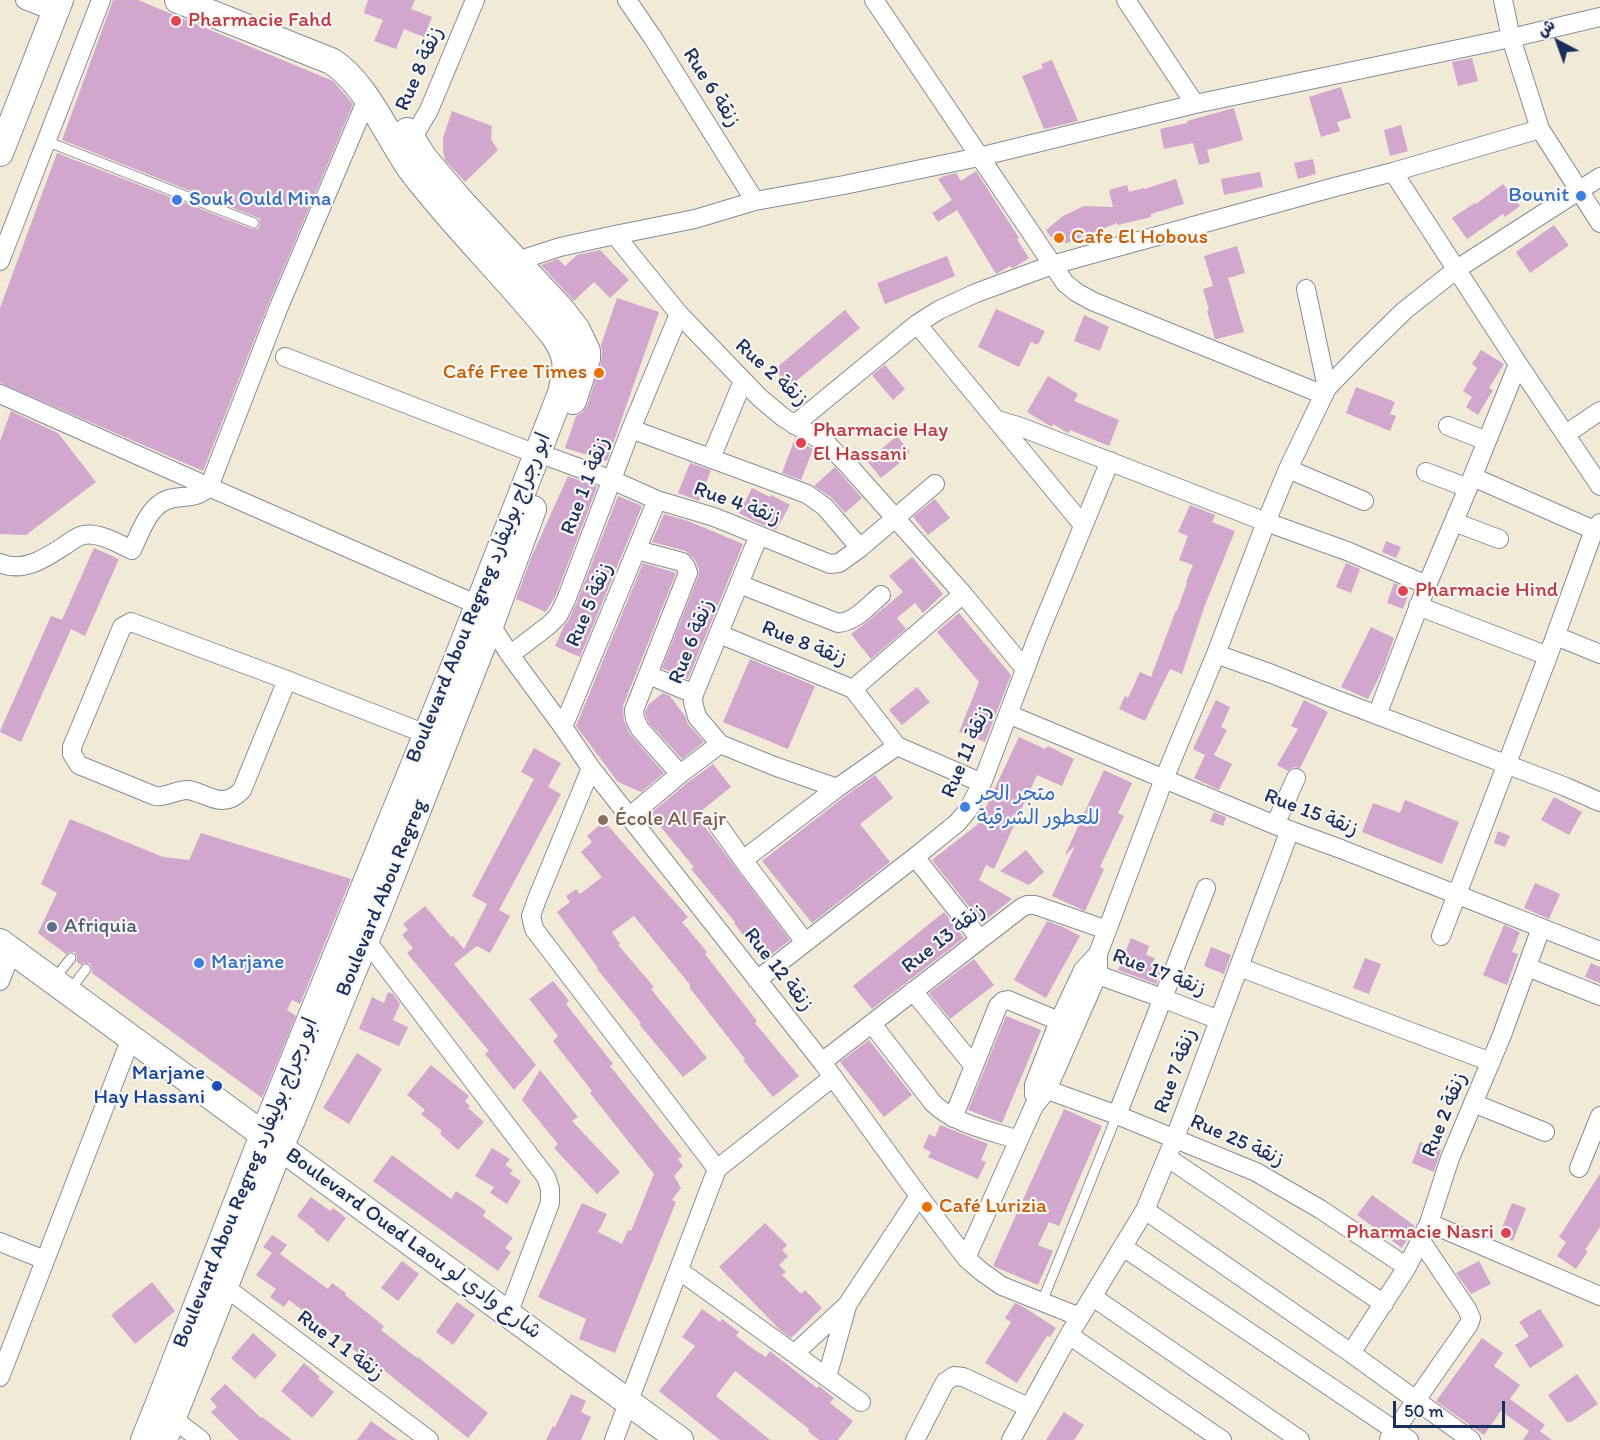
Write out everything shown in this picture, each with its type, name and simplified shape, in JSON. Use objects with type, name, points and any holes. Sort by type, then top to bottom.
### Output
[{"type":"main road","points":[[178,0],[338,65],[405,144],[424,158],[458,198],[509,268]]},
{"type":"main road","points":[[222,0],[346,53],[359,65],[405,144]]},
{"type":"main road","points":[[0,153],[57,6]]},
{"type":"main road","name":"Boulevard Abou Regreg","points":[[165,1422],[225,1287],[272,1141],[292,1120],[366,940],[370,903],[544,456],[582,378],[587,359],[576,354],[577,330],[561,309],[509,268]]},
{"type":"main road","name":"Boulevard Abou Regreg ابو رجراج بوليفارد","points":[[144,1440],[165,1422],[272,1141],[370,903],[426,734],[484,615]]},
{"type":"main road","name":"Boulevard Oued Laou شارع وادي لو","points":[[6,946],[680,1440]]},
{"type":"street","points":[[25,0],[57,6]]},
{"type":"street","points":[[0,261],[101,0]]},
{"type":"street","name":"Rue 8 زنقة","points":[[405,144],[429,110],[475,0]]},
{"type":"street","name":"Rue 6 زنقة","points":[[627,0],[756,201]]},
{"type":"street","points":[[874,0],[1052,265],[1076,292],[1092,301],[1325,391]]},
{"type":"street","points":[[1126,0],[1195,104]]},
{"type":"street","points":[[1503,0],[1511,38],[1539,129],[1600,223]]},
{"type":"street","points":[[509,268],[560,247],[695,219],[756,201],[979,157],[1195,104],[1511,38],[1600,17]]},
{"type":"street","points":[[0,563],[10,567],[30,565],[85,534],[94,534],[132,550],[151,512],[159,504],[172,498],[196,496],[209,487],[278,309],[367,99]]},
{"type":"street","points":[[794,425],[917,324],[939,310],[976,293],[1052,265],[1392,172],[1539,129]]},
{"type":"street","points":[[1392,172],[1518,364],[1598,476]]},
{"type":"street","points":[[1040,1087],[1098,954],[1164,779],[1216,654],[1266,522],[1325,391],[1405,310],[1457,269],[1600,177]]},
{"type":"street","name":"Rue 2 زنقة","points":[[615,234],[705,343],[774,411],[827,444],[896,517],[1025,669]]},
{"type":"street","points":[[1306,289],[1325,391]]},
{"type":"street","name":"Rue 1 زنقة 1","points":[[510,655],[549,625],[558,616],[566,600],[631,429],[679,314]]},
{"type":"street","points":[[917,324],[1083,525]]},
{"type":"street","name":"Rue 4 زنقة","points":[[285,357],[612,480],[657,500],[714,517],[830,564],[839,563],[860,548],[935,484]]},
{"type":"street","points":[[1377,715],[1418,606],[1518,364]]},
{"type":"street","points":[[711,458],[743,381]]},
{"type":"street","points":[[0,394],[209,487],[484,615]]},
{"type":"street","points":[[1566,434],[1600,411]]},
{"type":"street","points":[[997,420],[1347,551],[1427,585]]},
{"type":"street","points":[[1448,426],[1487,441]]},
{"type":"street","points":[[631,429],[807,494],[825,507],[860,548]]},
{"type":"street","name":"Rue 11 زنقة","points":[[757,980],[957,823],[968,810],[982,783],[1025,669],[1110,461]]},
{"type":"street","points":[[1288,469],[1365,501]]},
{"type":"street","points":[[1426,472],[1470,483],[1597,527],[1441,936]]},
{"type":"street","name":"Rue 5 زنقة","points":[[563,728],[657,500]]},
{"type":"street","points":[[1454,522],[1499,539]]},
{"type":"street","name":"Rue 6 زنقة","points":[[759,535],[694,694],[693,702],[697,717],[720,744],[837,788]]},
{"type":"street","points":[[637,550],[682,562],[688,573],[634,710],[640,729],[680,774]]},
{"type":"street","points":[[739,584],[838,623],[846,623],[853,619],[881,595]]},
{"type":"street","points":[[853,689],[963,594]]},
{"type":"street","points":[[1418,606],[1548,656]]},
{"type":"street","name":"Rue 12 زنقة","points":[[484,615],[591,768],[822,1062],[966,1258],[1002,1286],[1080,1317]]},
{"type":"street","points":[[287,680],[242,790],[228,799],[212,799],[189,790],[162,797],[155,796],[80,765],[72,754],[72,747],[122,627],[131,622],[287,680],[426,734]]},
{"type":"street","name":"Rue 8 زنقة","points":[[719,634],[853,689],[897,746],[982,783]]},
{"type":"street","points":[[1556,636],[1600,654]]},
{"type":"street","points":[[1216,654],[1600,802]]},
{"type":"street","points":[[649,675],[694,694]]},
{"type":"street","name":"Rue 15 زنقة","points":[[1008,714],[1282,827],[1600,951]]},
{"type":"street","points":[[629,817],[720,744]]},
{"type":"street","points":[[743,860],[837,788],[897,746]]},
{"type":"street","points":[[591,768],[531,916],[534,929],[717,1169]]},
{"type":"street","name":"Rue 7 زنقة","points":[[1011,1440],[1069,1335],[1145,1210],[1168,1158],[1239,966],[1296,778]]},
{"type":"street","points":[[718,825],[806,942]]},
{"type":"street","points":[[915,856],[980,939]]},
{"type":"street","points":[[1117,1115],[1206,888]]},
{"type":"street","name":"Rue 13 زنقة","points":[[822,1062],[1021,908],[1035,905],[1107,930]]},
{"type":"street","name":"Rue 2 زنقة","points":[[1351,1353],[1384,1304],[1421,1241],[1450,1158],[1491,1062],[1541,928]]},
{"type":"street","points":[[366,940],[546,1177],[550,1189],[550,1203],[508,1314]]},
{"type":"street","points":[[0,981],[6,946]]},
{"type":"street","points":[[1239,966],[1491,1062]]},
{"type":"street","points":[[1527,967],[1600,996]]},
{"type":"street","points":[[966,1258],[1034,1106],[1059,1021],[1090,972]]},
{"type":"street","name":"Rue 17 زنقة","points":[[1090,972],[1219,1020]]},
{"type":"street","points":[[914,991],[973,1065]]},
{"type":"street","points":[[952,1118],[998,1006],[1003,1001],[1008,1000],[1059,1021]]},
{"type":"street","points":[[872,1024],[941,1111],[952,1118],[1019,1140]]},
{"type":"street","points":[[1,1372],[131,1038]]},
{"type":"street","points":[[614,1440],[717,1169],[833,1077]]},
{"type":"street","name":"Rue 25 زنقة","points":[[1040,1087],[1117,1115],[1256,1172],[1287,1189],[1407,1267]]},
{"type":"street","points":[[1473,1103],[1545,1131]]},
{"type":"street","points":[[1580,1168],[1600,1116]]},
{"type":"street","points":[[1168,1158],[1384,1304]]},
{"type":"street","points":[[795,1353],[847,1305],[919,1196]]},
{"type":"street","points":[[1145,1210],[1351,1353],[1471,1440]]},
{"type":"street","points":[[1429,1223],[1600,1296]]},
{"type":"street","points":[[1123,1247],[1397,1437],[1416,1399],[1469,1324],[1471,1317],[1421,1241]]},
{"type":"street","points":[[0,1242],[45,1260]]},
{"type":"street","points":[[680,1270],[861,1402]]},
{"type":"street","name":"Rue 1 زنقة 1","points":[[225,1287],[429,1440]]},
{"type":"street","points":[[1093,1297],[1300,1440]]},
{"type":"street","points":[[827,1377],[847,1305]]},
{"type":"street","points":[[1069,1335],[1222,1440]]},
{"type":"street","points":[[915,1440],[945,1382],[954,1376],[963,1377],[1028,1407]]},
{"type":"street","points":[[165,1422],[201,1440]]},
{"type":"lane","points":[[46,141],[254,223]]},
{"type":"lane","points":[[61,986],[71,958]]},
{"type":"lane","points":[[61,986],[86,969]]},
{"type":"lane","points":[[1042,1302],[1117,1115]]},
{"type":"building","name":"Souk Ould Mina","points":[[113,0],[138,0],[333,81],[353,104],[268,305],[203,471],[0,383],[0,308],[57,153],[252,229],[258,229],[260,225],[260,219],[256,217],[62,140]]},
{"type":"building","points":[[368,0],[415,0],[411,9],[432,17],[424,37],[404,29],[396,49],[374,41],[383,20],[364,13]]},
{"type":"building","points":[[1472,58],[1478,81],[1458,86],[1452,62]]},
{"type":"building","points":[[1052,60],[1078,121],[1044,129],[1022,76],[1043,68],[1041,64]]},
{"type":"building","points":[[1341,87],[1351,118],[1337,122],[1340,131],[1321,137],[1309,97]]},
{"type":"building","points":[[1234,108],[1243,140],[1207,150],[1210,162],[1199,165],[1193,143],[1164,149],[1160,129]]},
{"type":"building","points":[[452,111],[492,126],[491,139],[498,150],[465,182],[445,160],[443,150],[443,138]]},
{"type":"building","points":[[1401,125],[1408,151],[1390,156],[1384,130]]},
{"type":"building","points":[[1313,159],[1316,174],[1298,179],[1294,163]]},
{"type":"building","points":[[976,171],[1019,238],[1017,239],[1029,258],[1015,267],[1010,266],[996,274],[957,210],[938,222],[932,213],[952,200],[938,179],[956,173],[961,181]]},
{"type":"building","points":[[1260,172],[1263,187],[1224,195],[1221,179]]},
{"type":"building","points":[[1176,179],[1184,204],[1151,214],[1151,217],[1118,225],[1117,223],[1067,243],[1058,242],[1046,230],[1063,216],[1084,206],[1113,207],[1109,190],[1127,185],[1129,192]]},
{"type":"building","points":[[1503,184],[1520,206],[1505,217],[1503,214],[1467,239],[1452,218]]},
{"type":"building","points":[[1554,225],[1568,246],[1530,273],[1516,252]]},
{"type":"building","points":[[1237,246],[1245,273],[1228,278],[1244,332],[1215,339],[1203,289],[1213,286],[1204,256]]},
{"type":"building","points":[[600,250],[629,280],[610,298],[594,282],[574,301],[541,265],[558,259],[565,266],[577,255]]},
{"type":"building","points":[[947,256],[955,276],[885,304],[877,283]]},
{"type":"building","points":[[617,298],[659,312],[607,461],[565,448],[576,416],[587,406],[601,363],[601,345]]},
{"type":"building","points":[[996,309],[1045,331],[1038,345],[1031,342],[1019,367],[978,347]]},
{"type":"building","points":[[845,310],[860,328],[789,387],[775,369]]},
{"type":"building","points":[[1084,315],[1109,327],[1100,351],[1074,341]]},
{"type":"building","points":[[1481,350],[1504,364],[1489,388],[1493,390],[1478,415],[1466,407],[1472,397],[1463,391],[1477,368],[1472,364]]},
{"type":"building","points":[[885,365],[905,389],[893,400],[872,375]]},
{"type":"building","points":[[1048,376],[1078,394],[1074,401],[1119,420],[1109,446],[1070,430],[1068,433],[1053,424],[1052,427],[1027,412]]},
{"type":"building","points":[[1356,387],[1395,402],[1390,414],[1396,416],[1390,431],[1346,413]]},
{"type":"building","points":[[11,411],[58,433],[96,482],[26,535],[0,534],[0,441]]},
{"type":"building","points":[[897,436],[910,452],[881,478],[867,461]]},
{"type":"building","points":[[795,438],[813,449],[801,480],[782,473]]},
{"type":"building","points":[[690,463],[711,470],[699,501],[678,493]]},
{"type":"building","points":[[835,467],[862,498],[845,513],[832,498],[814,486]]},
{"type":"building","points":[[568,476],[597,487],[556,595],[546,612],[516,599],[531,558]]},
{"type":"building","points":[[752,488],[790,505],[776,530],[739,513]]},
{"type":"building","points":[[618,496],[642,506],[580,657],[555,646],[576,604]]},
{"type":"building","points":[[935,499],[950,518],[928,535],[913,517]]},
{"type":"building","points":[[1190,505],[1215,515],[1212,522],[1235,531],[1205,605],[1182,674],[1170,669],[1145,721],[1119,709],[1125,696],[1128,698],[1140,672],[1151,677],[1187,583],[1193,565],[1179,560],[1188,536],[1178,532]]},
{"type":"building","points":[[664,514],[688,521],[743,544],[688,679],[662,668],[699,570],[695,560],[686,551],[652,542]]},
{"type":"building","points":[[1386,541],[1401,547],[1396,558],[1382,552]]},
{"type":"building","points":[[94,548],[119,559],[85,636],[71,629],[21,742],[0,731],[51,616],[62,620]]},
{"type":"building","points":[[912,557],[943,594],[923,613],[915,603],[897,618],[906,629],[871,659],[851,634],[903,592],[889,576]]},
{"type":"building","points":[[643,563],[676,573],[623,706],[624,721],[630,734],[664,773],[641,792],[618,782],[576,726]]},
{"type":"building","points":[[1346,563],[1360,569],[1351,593],[1336,587]]},
{"type":"building","points":[[1394,583],[1410,590],[1403,609],[1387,603]]},
{"type":"building","points":[[959,613],[1011,675],[985,742],[959,732],[979,682],[937,632]]},
{"type":"building","points":[[1371,627],[1394,638],[1383,669],[1368,699],[1341,687]]},
{"type":"building","points":[[750,659],[815,686],[788,749],[723,722]]},
{"type":"building","points":[[917,687],[930,702],[902,725],[889,710]]},
{"type":"building","points":[[663,693],[670,696],[685,716],[688,724],[704,742],[682,759],[649,723],[646,716],[645,712],[649,704]]},
{"type":"building","points":[[1216,700],[1230,707],[1221,727],[1227,730],[1214,755],[1232,764],[1219,790],[1194,778],[1205,755],[1193,749]]},
{"type":"building","points":[[1304,700],[1328,712],[1300,768],[1294,767],[1288,771],[1277,765],[1298,729],[1291,726]]},
{"type":"building","points":[[1019,737],[1045,749],[1048,746],[1074,759],[1062,786],[1037,775],[994,869],[986,865],[979,880],[1012,899],[982,923],[932,860],[978,824]]},
{"type":"building","points":[[534,748],[561,763],[548,787],[561,794],[499,910],[510,916],[490,953],[477,946],[454,964],[536,1065],[514,1090],[485,1054],[489,1051],[407,953],[413,948],[402,935],[408,930],[403,924],[425,906],[464,949],[487,904],[472,896],[534,779],[521,772]]},
{"type":"building","points":[[713,764],[731,787],[696,815],[790,940],[763,961],[735,922],[691,869],[694,867],[650,814]]},
{"type":"building","points":[[1104,770],[1132,783],[1118,813],[1124,816],[1100,867],[1104,869],[1085,911],[1052,896],[1075,846],[1065,855]]},
{"type":"building","points":[[875,775],[893,798],[860,824],[890,862],[812,923],[762,861]]},
{"type":"building","points":[[1554,797],[1582,812],[1569,835],[1541,820]]},
{"type":"building","points":[[1405,800],[1459,822],[1442,864],[1362,832],[1373,803],[1400,813]]},
{"type":"building","points":[[1214,812],[1226,817],[1223,826],[1210,821]]},
{"type":"building","name":"Marjane","points":[[70,819],[163,857],[189,860],[201,833],[351,879],[300,1004],[292,1000],[287,1010],[296,1016],[262,1098],[92,973],[90,963],[81,965],[77,962],[75,952],[66,954],[38,933],[57,893],[41,884]]},
{"type":"building","points":[[604,821],[688,917],[682,922],[707,952],[705,954],[757,1021],[755,1023],[799,1076],[773,1097],[689,987],[691,986],[634,916],[612,932],[620,944],[618,945],[654,987],[651,989],[707,1058],[683,1077],[597,969],[557,912],[570,902],[566,896],[576,889],[580,894],[602,877],[581,852],[592,842],[587,836]]},
{"type":"building","points":[[1498,831],[1510,836],[1505,847],[1494,843]]},
{"type":"building","points":[[1026,850],[1044,872],[1029,885],[1000,871]]},
{"type":"building","points":[[1535,883],[1560,894],[1549,919],[1524,908]]},
{"type":"building","points":[[944,912],[964,938],[872,1009],[853,986]]},
{"type":"building","points":[[1047,921],[1080,936],[1046,998],[1014,980]]},
{"type":"building","points":[[1504,925],[1520,932],[1512,952],[1518,954],[1507,985],[1483,975]]},
{"type":"building","points":[[1131,938],[1149,946],[1146,955],[1155,958],[1153,962],[1163,966],[1156,984],[1118,970]]},
{"type":"building","points":[[1211,947],[1231,955],[1224,974],[1204,966]]},
{"type":"building","points":[[1365,958],[1381,964],[1369,994],[1353,988]]},
{"type":"building","points":[[974,959],[994,985],[950,1019],[929,993]]},
{"type":"building","points":[[1591,963],[1600,967],[1600,983],[1585,977]]},
{"type":"building","points":[[553,981],[569,1001],[566,1004],[613,1064],[610,1066],[682,1156],[678,1159],[683,1166],[674,1176],[681,1188],[672,1200],[676,1202],[615,1353],[579,1339],[586,1319],[538,1297],[582,1203],[607,1214],[598,1232],[622,1244],[628,1230],[631,1231],[654,1174],[590,1093],[592,1091],[553,1041],[558,1036],[529,999]]},
{"type":"building","points":[[388,992],[393,994],[400,1004],[393,1020],[408,1027],[399,1046],[359,1029],[372,997],[384,1003]]},
{"type":"building","points":[[1006,1016],[1041,1030],[1002,1123],[968,1110]]},
{"type":"building","points":[[869,1040],[912,1095],[884,1117],[840,1062]]},
{"type":"building","points":[[357,1053],[382,1069],[349,1124],[323,1108]]},
{"type":"building","points":[[431,1065],[469,1096],[465,1101],[470,1106],[468,1108],[484,1122],[458,1150],[440,1134],[442,1131],[421,1114],[425,1110],[407,1095]]},
{"type":"building","points":[[540,1070],[578,1117],[572,1121],[620,1172],[597,1194],[554,1148],[558,1144],[522,1100]]},
{"type":"building","points":[[1064,1109],[1102,1126],[1059,1226],[1049,1222],[1038,1245],[1053,1251],[1038,1285],[993,1266]]},
{"type":"building","points":[[940,1125],[988,1144],[981,1160],[986,1162],[978,1179],[928,1157],[931,1152],[923,1148],[929,1134],[935,1137]]},
{"type":"building","points":[[1420,1142],[1441,1150],[1434,1172],[1412,1163]]},
{"type":"building","points":[[492,1148],[510,1159],[505,1165],[513,1170],[510,1174],[521,1181],[507,1204],[490,1193],[494,1187],[475,1176]]},
{"type":"building","points":[[392,1155],[451,1199],[456,1191],[476,1204],[486,1211],[483,1216],[513,1238],[505,1248],[511,1252],[498,1271],[373,1181]]},
{"type":"building","points":[[1600,1174],[1600,1227],[1576,1269],[1557,1256],[1566,1242],[1559,1237]]},
{"type":"building","points":[[1372,1195],[1415,1226],[1402,1248],[1357,1215]]},
{"type":"building","points":[[311,1197],[330,1211],[333,1208],[346,1218],[328,1242],[297,1216]]},
{"type":"building","points":[[1512,1203],[1526,1208],[1513,1241],[1499,1235]]},
{"type":"building","points":[[765,1223],[787,1245],[782,1250],[788,1256],[779,1265],[786,1272],[782,1275],[801,1294],[805,1290],[822,1308],[791,1338],[780,1330],[719,1267]]},
{"type":"building","points":[[272,1235],[287,1245],[280,1254],[328,1289],[332,1283],[346,1293],[345,1295],[384,1326],[381,1330],[488,1413],[468,1438],[380,1367],[379,1369],[289,1300],[284,1307],[270,1297],[276,1289],[256,1275],[272,1253],[263,1247]]},
{"type":"building","points":[[402,1261],[419,1274],[398,1301],[381,1288]]},
{"type":"building","points":[[1479,1261],[1491,1284],[1471,1294],[1456,1273]]},
{"type":"building","points":[[152,1282],[175,1311],[135,1344],[111,1315]]},
{"type":"building","points":[[457,1302],[475,1315],[453,1345],[436,1332]]},
{"type":"building","points":[[1015,1303],[1056,1328],[1050,1337],[1047,1336],[1017,1383],[985,1363],[1011,1322],[1005,1318]]},
{"type":"building","points":[[702,1309],[720,1322],[722,1319],[739,1332],[736,1336],[756,1351],[766,1357],[770,1351],[817,1388],[819,1386],[834,1398],[830,1403],[853,1421],[838,1440],[819,1440],[808,1431],[809,1429],[735,1371],[716,1396],[770,1440],[720,1440],[659,1391],[695,1346],[682,1337]]},
{"type":"building","points":[[1540,1309],[1564,1346],[1530,1368],[1515,1345],[1529,1336],[1519,1322]]},
{"type":"building","points":[[253,1333],[277,1355],[255,1379],[231,1358]]},
{"type":"building","points":[[1482,1338],[1503,1353],[1494,1366],[1520,1385],[1510,1399],[1545,1425],[1540,1431],[1552,1440],[1523,1440],[1529,1431],[1501,1411],[1484,1435],[1436,1401]]},
{"type":"building","points":[[304,1363],[334,1392],[312,1418],[281,1391]]},
{"type":"building","points":[[1577,1374],[1598,1404],[1571,1422],[1567,1422],[1548,1395]]},
{"type":"building","points":[[225,1384],[261,1418],[292,1440],[239,1440],[211,1412],[217,1407],[210,1399]]},
{"type":"building","points":[[571,1394],[586,1401],[581,1412],[591,1417],[581,1440],[546,1440],[553,1426],[555,1427]]},
{"type":"building","points":[[1064,1412],[1084,1425],[1074,1440],[1046,1440]]},
{"type":"building","points":[[371,1421],[397,1440],[357,1440]]},
{"type":"place","name":"Pharmacie Fahd","points":[[176,21]]},
{"type":"place","name":"Bounit","points":[[1581,196]]},
{"type":"place","name":"Souk Ould Mina","points":[[177,200]]},
{"type":"place","name":"Cafe El Hobous","points":[[1059,238]]},
{"type":"place","name":"Café Free Times","points":[[599,373]]},
{"type":"place","name":"Pharmacie Hay El Hassani","points":[[801,443]]},
{"type":"place","name":"Pharmacie Hind","points":[[1403,591]]},
{"type":"place","name":"متجر الحر للعطور الشرقية","points":[[965,807]]},
{"type":"place","name":"École Al Fajr","points":[[603,820]]},
{"type":"place","name":"Afriquia","points":[[52,927]]},
{"type":"place","name":"Marjane","points":[[199,963]]},
{"type":"place","name":"Marjane Hay Hassani","points":[[217,1086]]},
{"type":"place","name":"Café Lurizia","points":[[927,1207]]},
{"type":"place","name":"Pharmacie Nasri","points":[[1506,1233]]}]
